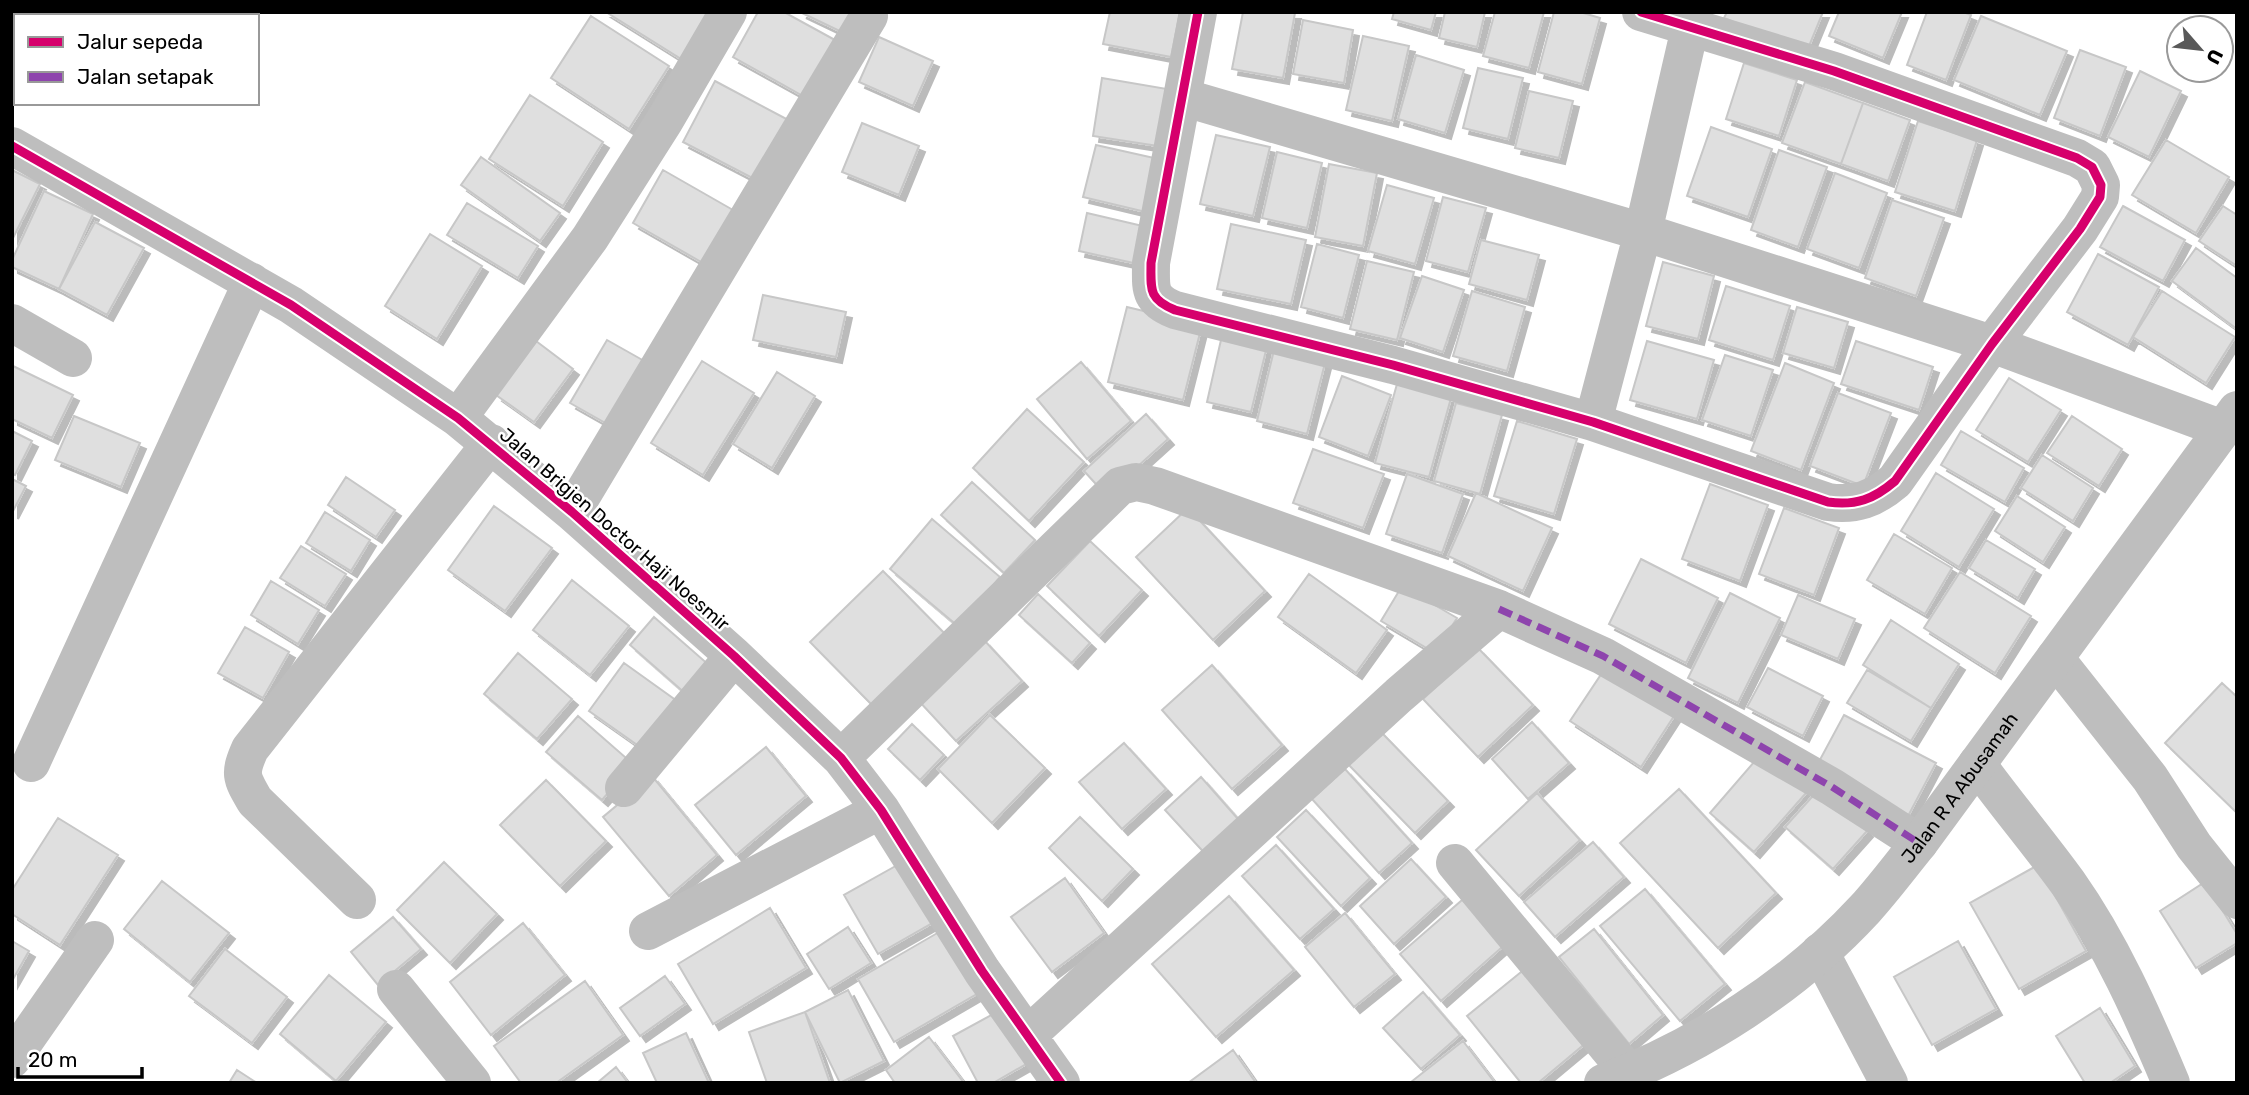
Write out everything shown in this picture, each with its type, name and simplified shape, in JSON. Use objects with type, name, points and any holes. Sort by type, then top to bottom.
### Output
[{"type":"street","points":[[458,418],[590,239],[665,120],[728,12]]},
{"type":"street","points":[[1198,12],[1152,263],[1151,291],[1160,304],[1393,365],[1592,422],[1828,502],[1861,502],[1879,495],[1895,481],[1992,344],[2080,229],[2100,197],[2101,185],[2092,167],[2077,158],[1834,71],[1641,12]]},
{"type":"street","points":[[572,513],[869,16]]},
{"type":"street","points":[[1592,422],[1643,232],[1690,28]]},
{"type":"street","points":[[1182,97],[1643,232],[2230,419]]},
{"type":"street","name":"Jalan Brigjen Doctor Haji Noesmir","points":[[12,146],[290,305],[458,418],[491,443],[734,656],[841,758],[881,810],[982,971],[1061,1083]]},
{"type":"street","points":[[31,763],[252,282]]},
{"type":"street","points":[[12,323],[73,358]]},
{"type":"street","name":"Jalan R A Abusamah","points":[[1616,1078],[1696,1041],[1765,996],[1820,952],[1865,909],[1919,843],[2230,419]]},
{"type":"street","points":[[357,900],[255,801],[243,781],[241,769],[250,749],[491,443]]},
{"type":"street","points":[[841,758],[1120,486],[1136,482],[1155,486],[1499,609],[1603,656],[1832,787],[1919,843]]},
{"type":"street","points":[[1028,1035],[1388,704],[1499,609]]},
{"type":"street","points":[[624,788],[734,656]]},
{"type":"street","points":[[2055,658],[2150,778],[2194,846],[2237,900]]},
{"type":"street","points":[[1977,764],[2068,883],[2100,934],[2131,993],[2171,1083]]},
{"type":"street","points":[[648,930],[881,810]]},
{"type":"street","points":[[1455,863],[1616,1078]]},
{"type":"street","points":[[12,1059],[95,940]]},
{"type":"street","points":[[1820,952],[1889,1083]]},
{"type":"street","points":[[396,989],[472,1083]]},
{"type":"building","points":[[151,12],[191,12],[190,14]]},
{"type":"building","points":[[606,12],[717,12],[686,62]]},
{"type":"building","points":[[758,12],[784,12],[835,40],[803,96],[733,57]]},
{"type":"building","points":[[800,12],[861,12],[850,36]]},
{"type":"building","points":[[1110,12],[1180,12],[1171,57],[1103,44]]},
{"type":"building","points":[[1243,12],[1295,13],[1283,78],[1232,69]]},
{"type":"building","points":[[1394,12],[1436,12],[1431,30],[1392,19]]},
{"type":"building","points":[[1445,12],[1485,12],[1477,47],[1439,38]]},
{"type":"building","points":[[1495,12],[1544,12],[1529,68],[1483,56]]},
{"type":"building","points":[[1554,12],[1580,12],[1600,18],[1582,84],[1538,72]]},
{"type":"building","points":[[1727,12],[1823,12],[1807,51],[1724,18]]},
{"type":"building","points":[[1839,12],[1902,12],[1883,58],[1829,36]]},
{"type":"building","points":[[1927,12],[1963,12],[1971,15],[1946,80],[1907,65]]},
{"type":"building","points":[[591,16],[669,66],[629,129],[551,78]]},
{"type":"building","points":[[1981,16],[2067,51],[2040,115],[1954,80]]},
{"type":"building","points":[[1303,20],[1353,30],[1344,83],[1293,74]]},
{"type":"building","points":[[1363,36],[1409,46],[1392,121],[1346,110]]},
{"type":"building","points":[[879,37],[933,61],[913,106],[859,82]]},
{"type":"building","points":[[2080,50],[2126,67],[2100,136],[2054,118]]},
{"type":"building","points":[[1416,55],[1464,70],[1445,133],[1398,119]]},
{"type":"building","points":[[1744,63],[1797,80],[1779,136],[1726,119]]},
{"type":"building","points":[[1478,68],[1523,78],[1508,139],[1463,128]]},
{"type":"building","points":[[2140,71],[2181,91],[2149,157],[2108,137]]},
{"type":"building","points":[[1102,78],[1167,89],[1158,146],[1093,136]]},
{"type":"building","points":[[715,81],[794,123],[762,183],[683,142]]},
{"type":"building","points":[[1805,82],[1863,103],[1841,164],[1782,143]]},
{"type":"building","points":[[1529,91],[1573,101],[1559,158],[1515,148]]},
{"type":"building","points":[[530,95],[603,142],[563,206],[489,159]]},
{"type":"building","points":[[1863,103],[1910,120],[1888,181],[1841,164]]},
{"type":"building","points":[[1918,121],[1977,140],[1955,211],[1895,192]]},
{"type":"building","points":[[862,123],[919,146],[899,195],[842,172]]},
{"type":"building","points":[[1711,127],[1772,149],[1748,217],[1687,196]]},
{"type":"building","points":[[1216,135],[1270,147],[1253,216],[1200,204]]},
{"type":"building","points":[[2166,140],[2229,177],[2196,233],[2132,195]]},
{"type":"building","points":[[1096,145],[1163,160],[1150,213],[1083,197]]},
{"type":"building","points":[[1779,150],[1827,167],[1798,247],[1751,230]]},
{"type":"building","points":[[1277,152],[1322,163],[1307,228],[1262,218]]},
{"type":"building","points":[[481,157],[560,213],[540,241],[461,185]]},
{"type":"building","points":[[1329,164],[1377,173],[1363,246],[1315,237]]},
{"type":"building","points":[[12,170],[40,184],[12,240]]},
{"type":"building","points":[[663,170],[740,214],[710,267],[633,223]]},
{"type":"building","points":[[1835,173],[1887,193],[1859,268],[1807,249]]},
{"type":"building","points":[[1387,185],[1434,198],[1415,264],[1368,251]]},
{"type":"building","points":[[44,191],[93,214],[59,289],[12,267],[12,260]]},
{"type":"building","points":[[1443,197],[1486,208],[1468,272],[1426,261]]},
{"type":"building","points":[[1892,200],[1944,218],[1916,296],[1865,278]]},
{"type":"building","points":[[467,203],[538,246],[518,278],[447,235]]},
{"type":"building","points":[[2123,206],[2185,240],[2163,281],[2100,247]]},
{"type":"building","points":[[2223,206],[2237,215],[2237,266],[2199,241]]},
{"type":"building","points":[[1087,213],[1147,227],[1138,264],[1079,251]]},
{"type":"building","points":[[95,222],[144,248],[107,315],[59,289]]},
{"type":"building","points":[[1231,224],[1306,240],[1291,304],[1217,289]]},
{"type":"building","points":[[430,234],[482,266],[437,339],[385,306]]},
{"type":"building","points":[[1481,240],[1539,255],[1527,300],[1469,284]]},
{"type":"building","points":[[1317,244],[1359,255],[1343,318],[1301,307]]},
{"type":"building","points":[[2196,248],[2237,278],[2237,329],[2172,281]]},
{"type":"building","points":[[2098,254],[2159,287],[2128,345],[2067,312]]},
{"type":"building","points":[[1367,261],[1414,272],[1397,340],[1350,329]]},
{"type":"building","points":[[1663,262],[1714,276],[1698,339],[1646,326]]},
{"type":"building","points":[[1422,276],[1464,290],[1443,352],[1400,338]]},
{"type":"building","points":[[1726,286],[1790,306],[1773,360],[1709,340]]},
{"type":"building","points":[[1472,291],[1525,307],[1507,371],[1453,356]]},
{"type":"building","points":[[2162,291],[2235,337],[2206,383],[2133,337]]},
{"type":"building","points":[[763,295],[846,312],[836,357],[753,340]]},
{"type":"building","points":[[1127,307],[1202,325],[1183,400],[1108,382]]},
{"type":"building","points":[[1797,307],[1848,322],[1834,368],[1783,353]]},
{"type":"building","points":[[1223,331],[1268,342],[1251,412],[1207,402]]},
{"type":"building","points":[[607,340],[646,362],[609,425],[570,403]]},
{"type":"building","points":[[536,341],[573,369],[534,422],[496,395]]},
{"type":"building","points":[[1647,341],[1714,360],[1697,419],[1630,400]]},
{"type":"building","points":[[1856,341],[1933,367],[1919,410],[1841,384]]},
{"type":"building","points":[[1275,346],[1326,359],[1307,434],[1257,421]]},
{"type":"building","points":[[1725,355],[1773,370],[1751,436],[1702,420]]},
{"type":"building","points":[[702,361],[754,393],[703,475],[651,443]]},
{"type":"building","points":[[1081,362],[1131,421],[1087,459],[1037,399]]},
{"type":"building","points":[[1785,363],[1834,383],[1801,470],[1751,451]]},
{"type":"building","points":[[13,366],[73,395],[52,438],[12,419]]},
{"type":"building","points":[[777,372],[815,396],[772,468],[733,444]]},
{"type":"building","points":[[1342,376],[1391,395],[1368,456],[1319,437]]},
{"type":"building","points":[[2009,378],[2061,410],[2028,462],[1976,430]]},
{"type":"building","points":[[1397,384],[1451,398],[1429,477],[1375,463]]},
{"type":"building","points":[[1838,393],[1891,413],[1863,486],[1810,466]]},
{"type":"building","points":[[1456,403],[1502,415],[1480,494],[1434,481]]},
{"type":"building","points":[[1027,409],[1084,462],[1029,521],[973,468]]},
{"type":"building","points":[[1146,414],[1168,439],[1106,495],[1084,471]]},
{"type":"building","points":[[74,416],[140,443],[121,487],[55,460]]},
{"type":"building","points":[[2072,416],[2122,449],[2099,486],[2047,453]]},
{"type":"building","points":[[1517,421],[1577,439],[1554,514],[1494,496]]},
{"type":"building","points":[[12,431],[32,441],[15,475],[12,474]]},
{"type":"building","points":[[1961,431],[2024,468],[2005,502],[1941,465]]},
{"type":"building","points":[[1313,449],[1384,474],[1363,528],[1293,503]]},
{"type":"building","points":[[2042,455],[2093,488],[2073,521],[2021,488]]},
{"type":"building","points":[[1936,473],[1994,509],[1959,567],[1901,531]]},
{"type":"building","points":[[1407,474],[1463,494],[1442,553],[1386,534]]},
{"type":"building","points":[[346,477],[395,510],[376,537],[328,505]]},
{"type":"building","points":[[12,479],[26,486],[12,513]]},
{"type":"building","points":[[972,482],[1035,540],[1004,573],[941,515]]},
{"type":"building","points":[[1710,484],[1768,505],[1740,581],[1682,559]]},
{"type":"building","points":[[1476,493],[1552,528],[1523,591],[1448,556]]},
{"type":"building","points":[[2017,496],[2065,527],[2043,562],[1995,531]]},
{"type":"building","points":[[494,506],[552,548],[505,611],[448,570]]},
{"type":"building","points":[[1188,508],[1265,591],[1213,640],[1136,557]]},
{"type":"building","points":[[1784,508],[1839,528],[1814,595],[1759,574]]},
{"type":"building","points":[[325,512],[370,540],[351,571],[306,543]]},
{"type":"building","points":[[932,519],[1000,577],[959,627],[890,569]]},
{"type":"building","points":[[1894,534],[1952,568],[1925,614],[1867,580]]},
{"type":"building","points":[[1986,540],[2035,569],[2018,598],[1969,568]]},
{"type":"building","points":[[1090,541],[1142,590],[1099,636],[1047,586]]},
{"type":"building","points":[[301,546],[346,574],[325,606],[280,578]]},
{"type":"building","points":[[1641,559],[1718,598],[1686,663],[1609,624]]},
{"type":"building","points":[[883,571],[949,638],[877,710],[810,642]]},
{"type":"building","points":[[1960,572],[2031,616],[1995,673],[1924,628]]},
{"type":"building","points":[[1309,574],[1387,630],[1356,673],[1278,617]]},
{"type":"building","points":[[572,580],[629,626],[590,675],[533,630]]},
{"type":"building","points":[[271,581],[319,610],[298,644],[251,615]]},
{"type":"building","points":[[1402,586],[1457,618],[1435,653],[1381,621]]},
{"type":"building","points":[[1730,593],[1780,618],[1738,703],[1688,678]]},
{"type":"building","points":[[1038,594],[1090,643],[1072,663],[1019,615]]},
{"type":"building","points":[[1798,595],[1855,619],[1838,659],[1781,635]]},
{"type":"building","points":[[654,617],[710,666],[686,694],[630,645]]},
{"type":"building","points":[[1891,620],[1959,664],[1931,708],[1863,665]]},
{"type":"building","points":[[245,627],[289,652],[263,698],[218,673]]},
{"type":"building","points":[[984,640],[1022,681],[956,741],[918,700]]},
{"type":"building","points":[[1478,648],[1533,705],[1478,757],[1423,699]]},
{"type":"building","points":[[518,653],[572,699],[537,739],[484,694]]},
{"type":"building","points":[[624,663],[677,701],[643,749],[589,711]]},
{"type":"building","points":[[1212,665],[1282,745],[1232,789],[1162,710]]},
{"type":"building","points":[[1768,668],[1823,696],[1803,736],[1747,707]]},
{"type":"building","points":[[1604,670],[1674,716],[1641,767],[1570,721]]},
{"type":"building","points":[[1867,670],[1931,708],[1911,741],[1847,703]]},
{"type":"building","points":[[2222,683],[2237,697],[2236,812],[2165,743]]},
{"type":"building","points":[[990,715],[1045,768],[992,823],[938,769]]},
{"type":"building","points":[[1844,715],[1936,763],[1907,818],[1815,769]]},
{"type":"building","points":[[578,716],[633,764],[602,800],[546,752]]},
{"type":"building","points":[[1532,722],[1569,763],[1528,799],[1492,759]]},
{"type":"building","points":[[912,724],[944,755],[920,780],[888,749]]},
{"type":"building","points":[[1378,729],[1448,801],[1415,833],[1345,761]]},
{"type":"building","points":[[1124,743],[1166,789],[1122,829],[1079,782]]},
{"type":"building","points":[[766,747],[806,796],[736,855],[695,805]]},
{"type":"building","points":[[1761,754],[1806,793],[1754,852],[1710,813]]},
{"type":"building","points":[[1345,769],[1412,843],[1379,873],[1312,799]]},
{"type":"building","points":[[652,776],[717,855],[669,896],[603,817]]},
{"type":"building","points":[[1201,777],[1245,827],[1210,859],[1165,810]]},
{"type":"building","points":[[546,780],[606,841],[560,886],[500,825]]},
{"type":"building","points":[[1820,788],[1867,831],[1833,869],[1785,827]]},
{"type":"building","points":[[1679,789],[1776,893],[1718,948],[1620,843]]},
{"type":"building","points":[[1537,793],[1580,840],[1519,896],[1476,850]]},
{"type":"building","points":[[1306,810],[1370,878],[1341,906],[1277,837]]},
{"type":"building","points":[[1080,817],[1133,869],[1102,901],[1049,848]]},
{"type":"building","points":[[58,818],[118,855],[60,945],[12,914],[12,890]]},
{"type":"building","points":[[1593,842],[1624,877],[1555,937],[1524,902]]},
{"type":"building","points":[[1276,845],[1334,909],[1300,939],[1242,876]]},
{"type":"building","points":[[1411,859],[1446,897],[1394,944],[1360,906]]},
{"type":"building","points":[[444,862],[497,914],[450,963],[397,910]]},
{"type":"building","points":[[901,863],[934,922],[878,954],[844,895]]},
{"type":"building","points":[[2038,865],[2086,951],[2019,989],[1970,903]]},
{"type":"building","points":[[1065,878],[1104,933],[1052,972],[1011,917]]},
{"type":"building","points":[[162,881],[229,933],[190,982],[124,929]]},
{"type":"building","points":[[2205,882],[2237,934],[2237,943],[2196,968],[2160,911]]},
{"type":"building","points":[[1645,889],[1725,984],[1680,1021],[1600,926]]},
{"type":"building","points":[[1469,894],[1509,941],[1441,1001],[1400,954]]},
{"type":"building","points":[[1229,896],[1294,970],[1216,1037],[1152,964]]},
{"type":"building","points":[[770,908],[806,968],[713,1024],[678,964]]},
{"type":"building","points":[[1345,913],[1395,974],[1354,1007],[1305,947]]},
{"type":"building","points":[[393,917],[421,949],[378,985],[351,952]]},
{"type":"building","points":[[523,923],[565,975],[491,1035],[450,982]]},
{"type":"building","points":[[848,927],[871,963],[829,989],[807,954]]},
{"type":"building","points":[[946,928],[982,991],[894,1042],[858,979]]},
{"type":"building","points":[[1594,929],[1663,1015],[1629,1044],[1559,957]]},
{"type":"building","points":[[12,941],[29,951],[12,981]]},
{"type":"building","points":[[1958,941],[1996,1009],[1932,1045],[1894,977]]},
{"type":"building","points":[[225,949],[287,997],[252,1043],[189,996]]},
{"type":"building","points":[[1526,968],[1587,1042],[1538,1083],[1521,1083],[1467,1016]]},
{"type":"building","points":[[329,975],[386,1022],[336,1081],[280,1034]]},
{"type":"building","points":[[665,976],[685,1004],[640,1036],[620,1008]]},
{"type":"building","points":[[585,981],[623,1035],[556,1083],[521,1083],[494,1046]]},
{"type":"building","points":[[848,990],[884,1061],[840,1083],[805,1012]]},
{"type":"building","points":[[1423,992],[1460,1035],[1421,1069],[1383,1028]]},
{"type":"building","points":[[1006,1007],[1035,1059],[993,1083],[978,1083],[953,1036]]},
{"type":"building","points":[[2100,1008],[2135,1066],[2110,1083],[2085,1083],[2056,1036]]},
{"type":"building","points":[[805,1012],[830,1083],[767,1083],[749,1032]]},
{"type":"building","points":[[686,1033],[709,1083],[657,1083],[643,1053]]},
{"type":"building","points":[[929,1037],[964,1083],[895,1083],[886,1070]]},
{"type":"building","points":[[1463,1041],[1495,1083],[1411,1082]]},
{"type":"building","points":[[1233,1050],[1256,1083],[1188,1083]]},
{"type":"building","points":[[616,1067],[628,1083],[597,1083]]},
{"type":"building","points":[[237,1070],[257,1083],[229,1083]]},
{"type":"marked path","points":[[1499,609],[1603,656],[1832,787],[1919,843]]},
{"type":"cycle path","points":[[1198,12],[1151,263],[1151,286],[1160,302],[1175,310],[1393,365],[1593,422],[1828,502],[1856,502],[1872,497],[1895,481],[1992,344],[2080,229],[2100,197],[2101,185],[2092,167],[2077,158],[1834,71],[1641,12]]},
{"type":"cycle path","points":[[12,146],[291,305],[458,418],[572,512],[734,656],[841,758],[881,810],[982,971],[1061,1083]]}]
